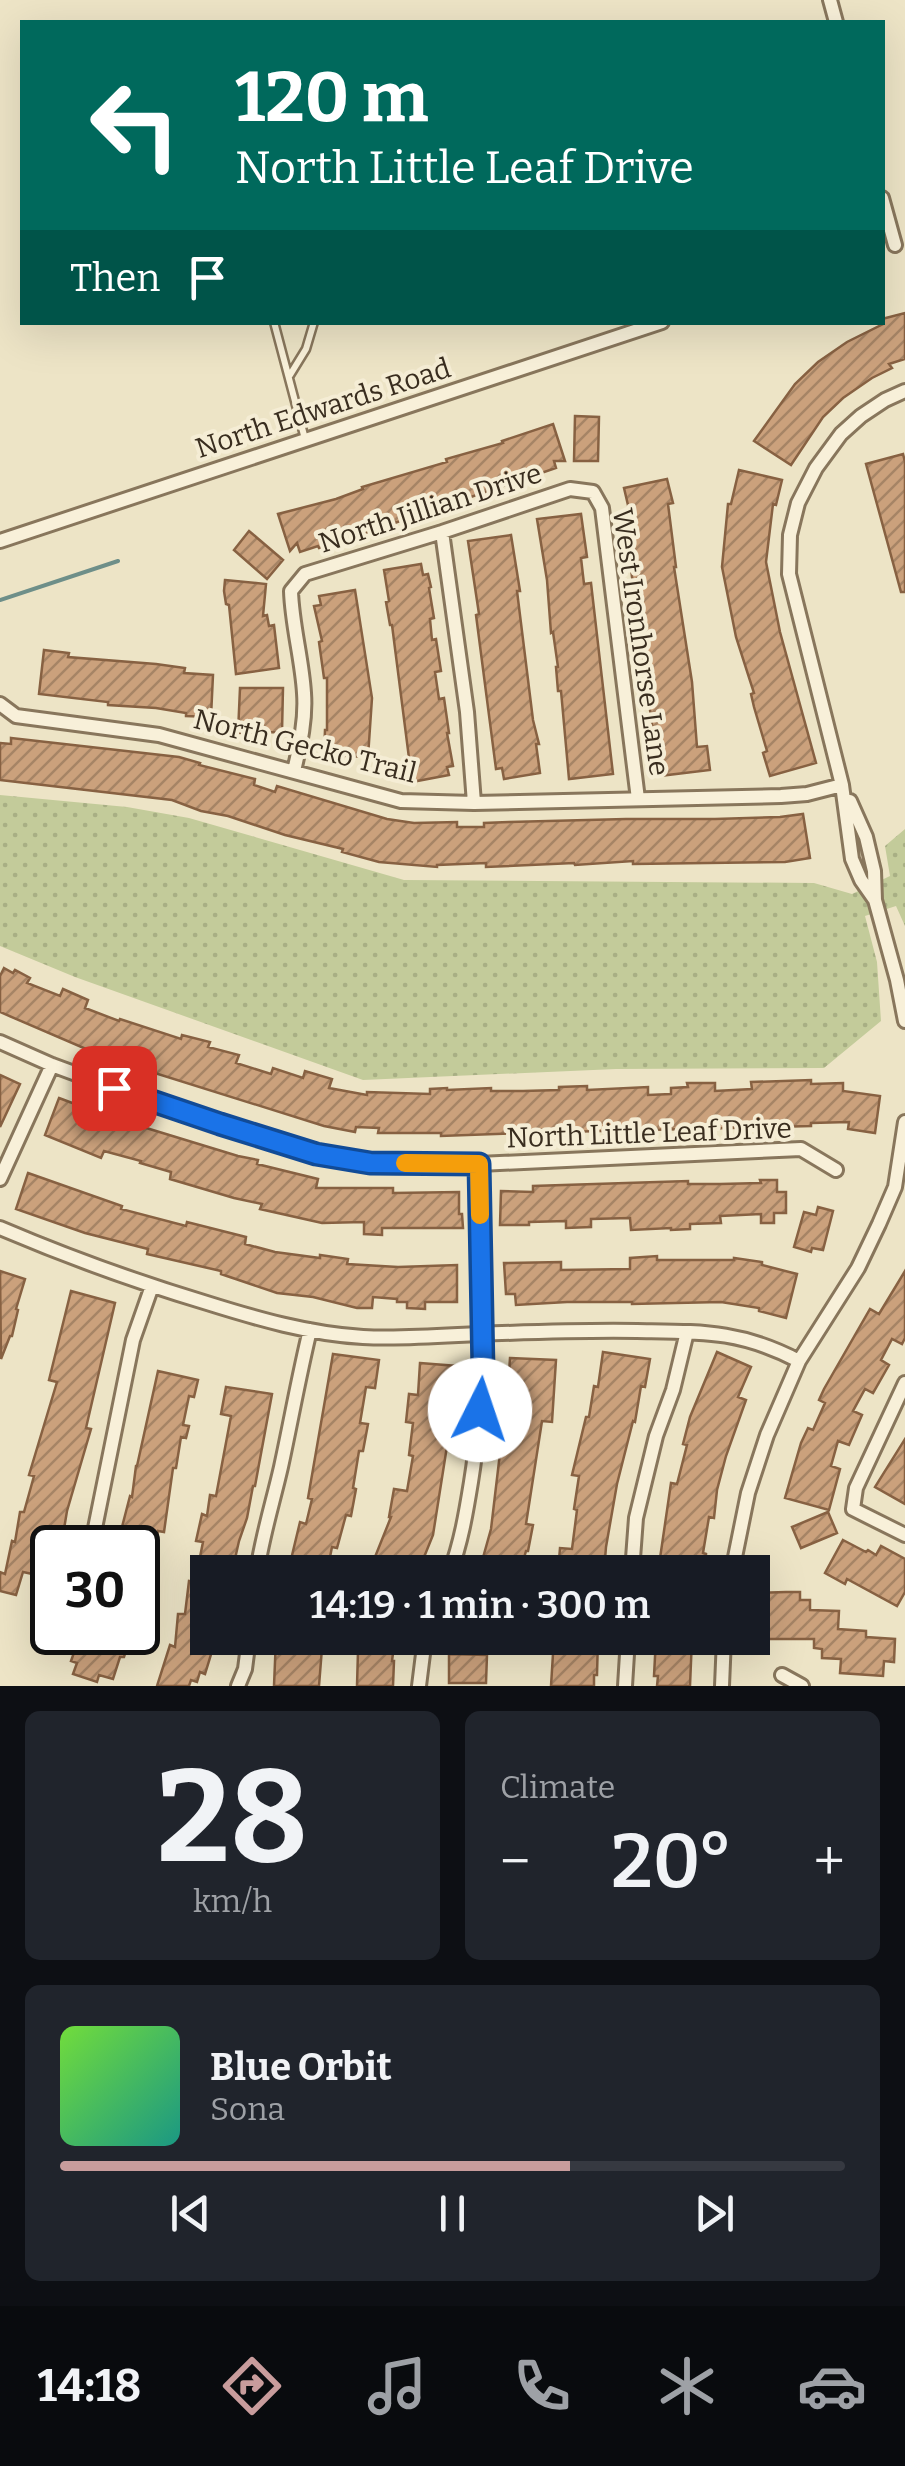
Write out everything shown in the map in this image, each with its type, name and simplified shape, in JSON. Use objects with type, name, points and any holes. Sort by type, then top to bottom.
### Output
[{"type":"street","points":[[885,210],[894,246]]},
{"type":"street","name":"North Edwards Road","points":[[0,541],[653,325]]},
{"type":"street","points":[[875,900],[852,859],[842,785],[789,574],[790,535],[798,502],[841,434],[861,416],[905,391]]},
{"type":"street","name":"North Jillian Drive","points":[[294,771],[304,730],[304,692],[291,591],[305,574],[570,489],[592,492]]},
{"type":"street","name":"West Ironhorse Lane","points":[[592,492],[602,508],[638,799]]},
{"type":"street","points":[[442,532],[467,712],[474,803]]},
{"type":"street","name":"North Gecko Trail","points":[[0,704],[16,716],[159,735],[400,801],[781,796],[842,785]]},
{"type":"street","points":[[842,785],[866,837],[875,900],[905,1021]]},
{"type":"street","points":[[852,859],[870,856]]},
{"type":"street","name":"North Little Leaf Drive","points":[[0,1042],[166,1106],[316,1154],[370,1163],[479,1164],[801,1149],[836,1170]]},
{"type":"street","points":[[0,1179],[52,1065]]},
{"type":"street","points":[[735,1555],[748,1493],[798,1361],[858,1268],[895,1187],[905,1122]]},
{"type":"street","points":[[455,1555],[464,1526],[476,1449],[483,1371],[479,1164]]},
{"type":"street","points":[[0,1228],[152,1286],[310,1330],[390,1338],[687,1332],[735,1336],[771,1346],[798,1361]]},
{"type":"street","points":[[96,1525],[130,1355],[152,1286]]},
{"type":"street","points":[[260,1555],[310,1330]]},
{"type":"street","points":[[633,1555],[636,1518],[687,1332]]},
{"type":"street","points":[[905,1383],[856,1488],[853,1508],[905,1535]]},
{"type":"street","points":[[238,1686],[247,1655]]},
{"type":"street","points":[[420,1686],[423,1655]]},
{"type":"street","points":[[624,1686],[627,1655]]},
{"type":"street","points":[[722,1686],[723,1655]]},
{"type":"street","points":[[782,1675],[802,1686]]},
{"type":"lane","points":[[275,325],[306,440]]},
{"type":"lane","points":[[290,376],[306,349],[313,325]]},
{"type":"green space","points":[[0,795],[127,807],[189,818],[404,880],[814,883],[852,894],[890,876],[885,846],[905,829],[905,926],[896,906],[865,916],[877,962],[881,1021],[824,1068],[616,1069],[363,1080],[75,977],[0,946]]},
{"type":"building","points":[[905,313],[905,359],[889,364],[892,368],[843,398],[823,417],[791,465],[754,441],[795,384],[818,362],[847,342],[885,325],[885,318]]},
{"type":"building","points":[[575,416],[599,417],[598,461],[574,461]]},
{"type":"building","points":[[553,424],[565,461],[554,461],[556,468],[357,536],[355,531],[332,538],[334,544],[300,552],[297,543],[290,551],[278,514],[336,499]]},
{"type":"building","points":[[903,454],[905,592],[901,592],[866,464]]},
{"type":"building","points":[[739,470],[782,480],[776,505],[773,504],[766,562],[780,632],[816,763],[770,776],[722,567],[728,504]]},
{"type":"building","points":[[667,479],[673,503],[668,504],[674,567],[692,682],[697,747],[707,746],[710,770],[659,776],[637,614],[644,613],[640,591],[635,591],[632,577],[626,519],[631,518],[624,488]]},
{"type":"building","points":[[581,514],[587,557],[581,558],[584,584],[591,583],[613,774],[569,779],[537,519]]},
{"type":"building","points":[[249,531],[283,560],[267,579],[234,550]]},
{"type":"building","points":[[511,535],[540,773],[504,779],[502,768],[496,769],[468,541]]},
{"type":"building","points":[[421,564],[431,587],[432,640],[436,639],[441,671],[435,672],[439,699],[444,698],[453,766],[447,767],[449,775],[412,782],[384,570]]},
{"type":"building","points":[[225,580],[266,584],[263,616],[267,615],[269,626],[274,625],[279,668],[236,674]]},
{"type":"building","points":[[355,590],[372,698],[368,757],[324,755],[327,678],[314,606],[321,605],[319,596]]},
{"type":"building","points":[[44,650],[69,653],[68,657],[156,664],[185,668],[184,673],[213,675],[211,717],[39,694]]},
{"type":"building","points":[[240,688],[283,688],[282,732],[238,733]]},
{"type":"building","points":[[11,738],[179,757],[255,779],[254,785],[275,792],[277,786],[387,819],[414,823],[457,822],[457,827],[484,827],[484,823],[803,814],[810,858],[785,862],[633,861],[486,867],[486,863],[437,867],[379,862],[172,800],[0,780],[0,743],[11,744]]},
{"type":"building","points":[[4,968],[30,978],[27,983],[60,996],[63,989],[88,1000],[85,1008],[119,1021],[181,1039],[182,1035],[210,1042],[208,1047],[239,1055],[236,1063],[271,1074],[273,1068],[303,1078],[305,1071],[332,1079],[329,1088],[367,1095],[430,1094],[430,1089],[447,1088],[523,1091],[648,1087],[648,1095],[671,1094],[671,1088],[688,1087],[687,1083],[715,1083],[715,1091],[752,1089],[751,1082],[811,1080],[811,1084],[843,1083],[843,1091],[880,1096],[875,1133],[848,1129],[849,1122],[811,1126],[523,1130],[441,1136],[378,1133],[379,1128],[356,1127],[355,1132],[324,1126],[107,1058],[0,1012],[0,976]]},
{"type":"building","points":[[0,1075],[20,1084],[0,1127]]},
{"type":"building","points":[[59,1098],[258,1160],[257,1164],[318,1179],[316,1188],[459,1192],[463,1228],[382,1228],[382,1235],[364,1234],[364,1222],[322,1223],[260,1209],[262,1204],[170,1179],[171,1172],[141,1161],[104,1151],[101,1158],[45,1135]]},
{"type":"building","points":[[28,1173],[122,1206],[121,1209],[246,1237],[245,1244],[275,1252],[348,1259],[347,1264],[457,1265],[457,1302],[425,1302],[425,1309],[407,1308],[407,1302],[373,1297],[372,1308],[357,1308],[277,1293],[221,1271],[147,1254],[148,1249],[16,1209]]},
{"type":"building","points":[[760,1180],[777,1180],[777,1192],[786,1192],[786,1213],[774,1213],[774,1223],[761,1223],[761,1214],[720,1216],[721,1223],[690,1224],[690,1229],[671,1230],[631,1230],[630,1218],[591,1219],[591,1227],[566,1228],[566,1221],[500,1225],[501,1191],[533,1192],[533,1186],[761,1183]]},
{"type":"building","points":[[818,1207],[833,1211],[823,1250],[812,1248],[811,1252],[794,1247],[804,1212],[816,1215]]},
{"type":"building","points":[[657,1256],[657,1260],[734,1258],[762,1262],[797,1274],[786,1318],[759,1308],[721,1302],[516,1305],[515,1294],[506,1294],[504,1263],[561,1262],[561,1270],[630,1269],[630,1258]]},
{"type":"building","points":[[0,1271],[25,1279],[12,1336],[1,1359]]},
{"type":"building","points":[[905,1271],[905,1338],[902,1344],[892,1339],[881,1360],[889,1365],[873,1393],[865,1389],[853,1411],[862,1415],[849,1445],[838,1441],[831,1466],[840,1469],[829,1510],[785,1498],[801,1443],[808,1428],[813,1430],[825,1403],[819,1400],[824,1389],[870,1309],[879,1314]]},
{"type":"building","points":[[71,1291],[115,1303],[86,1428],[91,1429],[65,1525],[30,1525],[30,1574],[23,1572],[16,1595],[0,1591],[0,1572],[5,1574],[20,1512],[24,1512],[34,1476],[29,1475],[57,1382],[49,1380]]},
{"type":"building","points":[[603,1352],[650,1359],[617,1484],[605,1555],[559,1555],[560,1548],[572,1549],[579,1476],[572,1475],[594,1386],[598,1387]]},
{"type":"building","points":[[717,1352],[751,1367],[738,1397],[746,1400],[726,1456],[714,1518],[709,1517],[703,1553],[706,1555],[660,1555],[671,1483],[677,1484],[690,1417]]},
{"type":"building","points":[[333,1354],[379,1360],[375,1388],[366,1387],[360,1423],[368,1424],[363,1451],[359,1451],[351,1516],[346,1515],[337,1548],[332,1547],[330,1555],[292,1555],[300,1522],[306,1524],[312,1499],[308,1498]]},
{"type":"building","points":[[510,1358],[556,1360],[552,1422],[542,1421],[526,1524],[533,1525],[528,1551],[525,1555],[484,1555],[491,1529]]},
{"type":"building","points":[[420,1363],[457,1366],[452,1427],[433,1535],[425,1555],[376,1555],[391,1517],[394,1489],[407,1491],[413,1456],[409,1455],[413,1423],[406,1422],[409,1394],[418,1395]]},
{"type":"building","points":[[158,1371],[198,1380],[194,1397],[189,1396],[183,1425],[189,1426],[186,1438],[181,1437],[173,1468],[164,1532],[160,1531],[160,1525],[123,1525]]},
{"type":"building","points":[[226,1387],[272,1394],[255,1486],[236,1555],[200,1555],[203,1542],[196,1541],[202,1514],[207,1516],[210,1495],[216,1496],[231,1416],[221,1414]]},
{"type":"building","points":[[905,1439],[905,1504],[875,1487]]},
{"type":"building","points":[[828,1512],[837,1533],[801,1548],[792,1527]]},
{"type":"building","points":[[843,1540],[876,1555],[881,1546],[905,1559],[905,1592],[897,1606],[847,1579],[845,1584],[825,1573]]},
{"type":"building","points":[[189,1581],[190,1655],[211,1655],[205,1674],[200,1672],[197,1682],[191,1680],[189,1686],[157,1686],[170,1645],[175,1647],[178,1614],[185,1614]]},
{"type":"building","points":[[800,1592],[800,1600],[810,1600],[810,1610],[839,1611],[838,1629],[866,1631],[866,1637],[895,1639],[894,1662],[884,1661],[883,1676],[840,1673],[841,1659],[822,1658],[822,1649],[814,1648],[814,1639],[770,1639],[770,1593]]},
{"type":"building","points":[[73,1655],[125,1655],[120,1657],[113,1679],[99,1675],[97,1682],[73,1674],[77,1663],[71,1661]]},
{"type":"building","points":[[275,1655],[321,1655],[319,1686],[274,1686]]},
{"type":"building","points":[[358,1655],[393,1655],[393,1686],[357,1686]]},
{"type":"building","points":[[449,1655],[487,1655],[486,1683],[449,1683]]},
{"type":"building","points":[[553,1655],[598,1655],[594,1686],[551,1686]]},
{"type":"building","points":[[655,1655],[691,1655],[690,1686],[657,1686],[658,1676],[654,1676]]},
{"type":"waterway","points":[[0,600],[118,561]]},
{"type":"slow traffic","points":[[405,1163],[479,1164],[480,1215]]},
{"type":"route","points":[[114,1088],[316,1154],[370,1163],[479,1164],[483,1371],[480,1410]]}]
